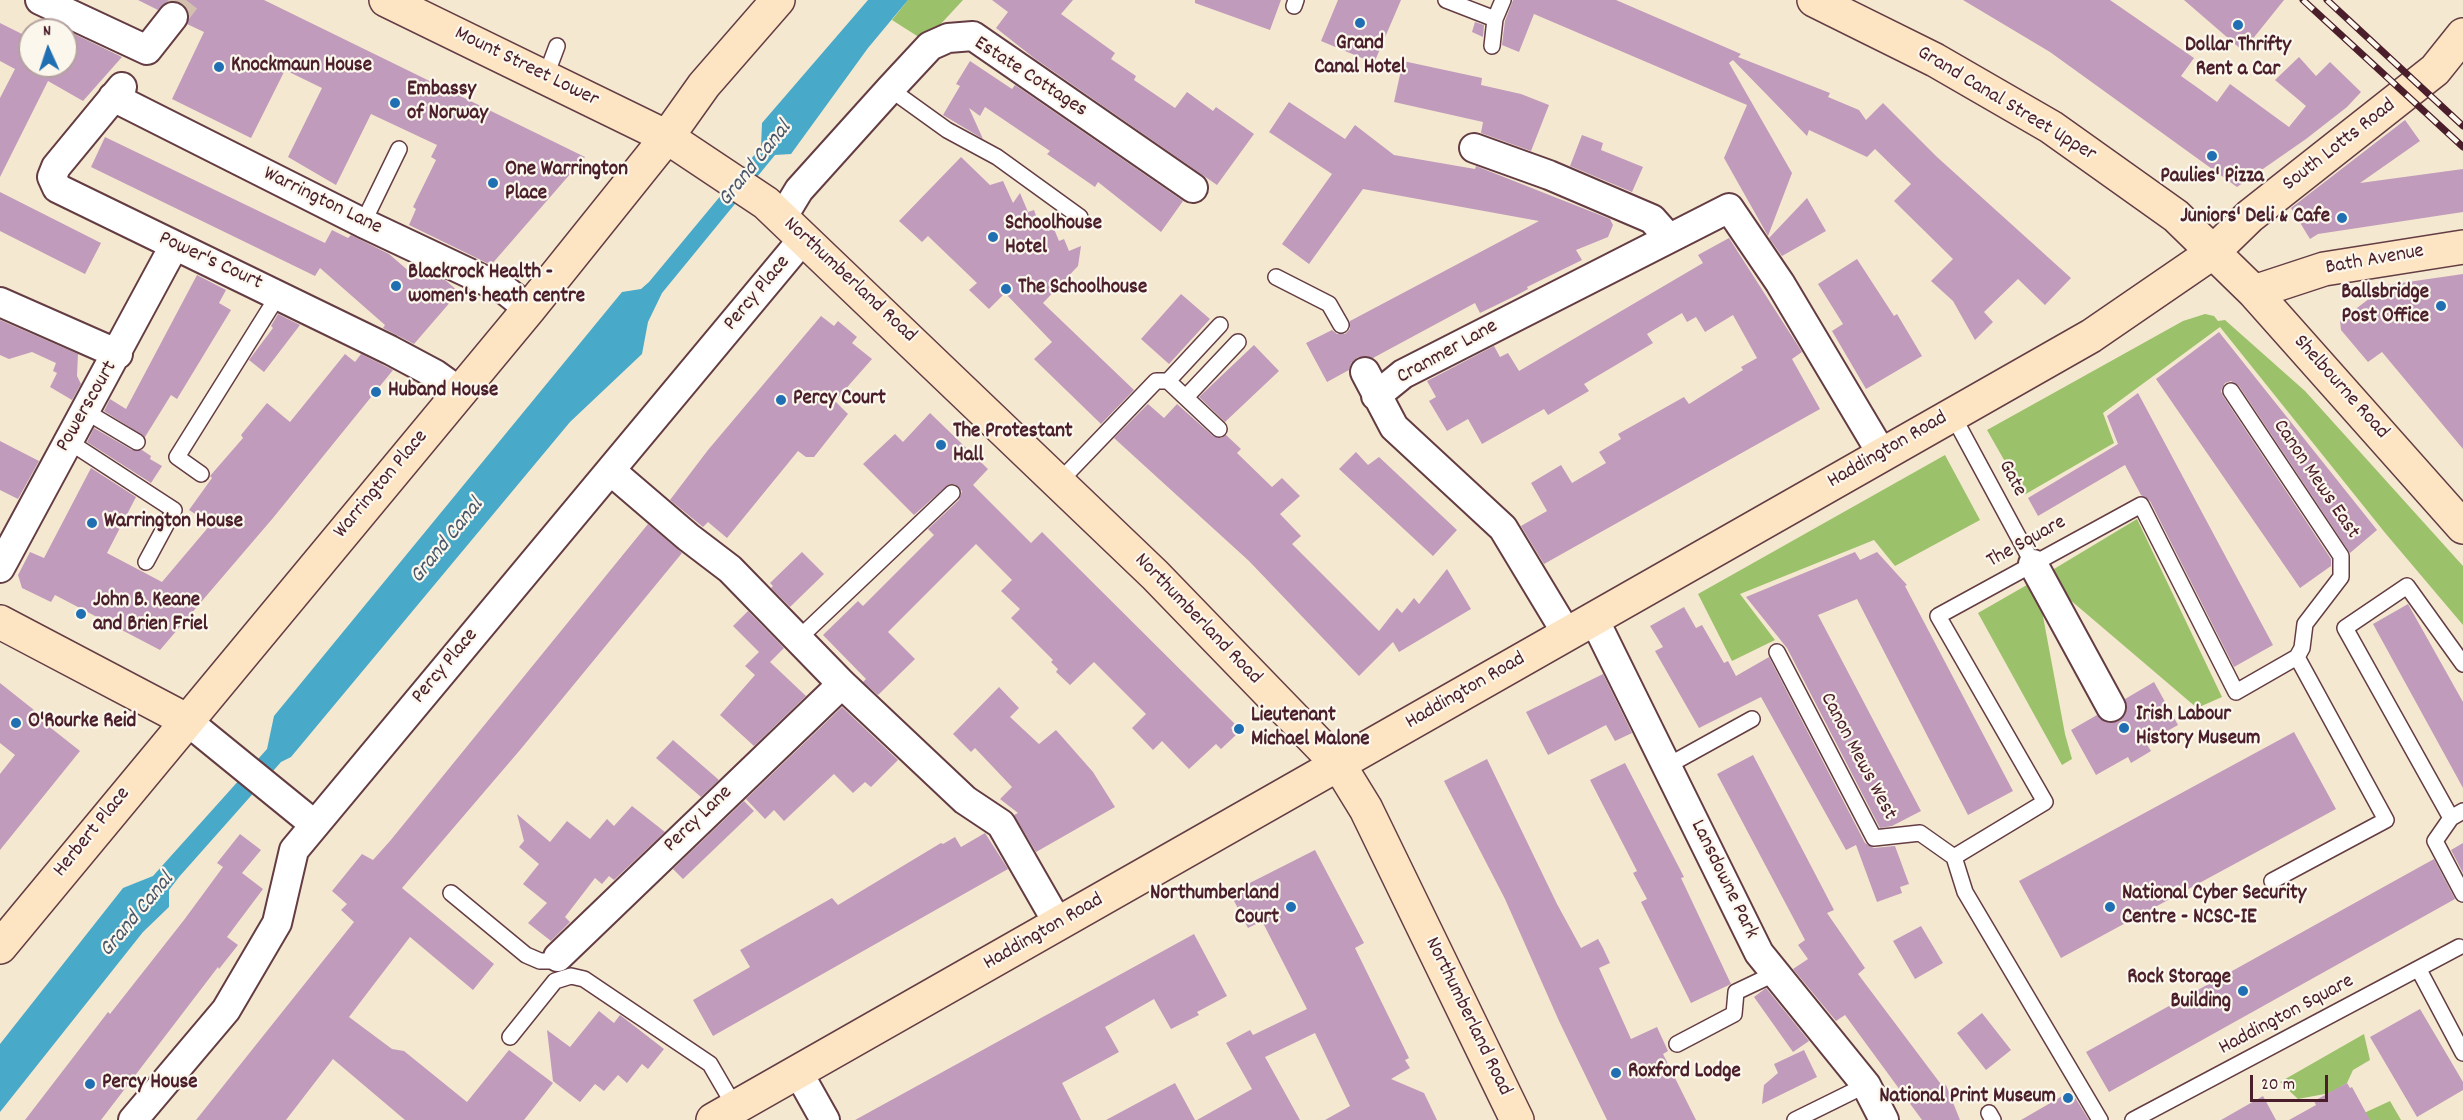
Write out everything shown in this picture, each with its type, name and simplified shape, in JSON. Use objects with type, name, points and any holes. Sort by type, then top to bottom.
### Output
[{"type":"main road","name":"Warrington Place","points":[[186,720],[529,309],[667,137],[704,85],[778,0]]},
{"type":"main road","name":"Grand Canal Street Upper","points":[[1814,0],[1935,60],[2051,127],[2176,216],[2212,253]]},
{"type":"main road","name":"Mount Street Lower","points":[[407,5],[545,78],[667,137],[712,166]]},
{"type":"main road","name":"South Lotts Road","points":[[2212,253],[2250,216],[2435,70],[2463,35]]},
{"type":"main road","name":"Northumberland Road","points":[[712,166],[784,220],[1155,575],[1339,765],[1366,809],[1517,1120]]},
{"type":"main road","name":"Bath Avenue","points":[[2254,292],[2324,269],[2463,247]]},
{"type":"main road","name":"Shelbourne Road","points":[[2212,253],[2254,292],[2463,527]]},
{"type":"main road","name":"Haddington Road","points":[[724,1114],[2091,336],[2212,253]]},
{"type":"main road","points":[[0,622],[186,720]]},
{"type":"main road","name":"Herbert Place","points":[[0,947],[186,720]]},
{"type":"street","points":[[40,0],[147,50],[173,17]]},
{"type":"street","name":"Estate Cottages","points":[[784,220],[799,190],[930,46],[948,38],[973,36],[1193,188]]},
{"type":"street","name":"Warrington Lane","points":[[117,92],[363,223],[505,290],[529,309]]},
{"type":"street","name":"Power's Court","points":[[117,92],[56,167],[52,177],[57,188],[174,246],[279,294],[435,374],[460,392]]},
{"type":"street","points":[[1474,148],[1549,175],[1642,214],[1652,219],[1668,237]]},
{"type":"street","name":"Cranmer Lane","points":[[1581,627],[1503,528],[1394,427],[1367,377],[1403,374],[1668,237],[1729,208],[1780,283],[1882,454]]},
{"type":"street","name":"Percy Place","points":[[133,1120],[226,1010],[277,923],[294,850],[611,471],[784,220]]},
{"type":"street","name":"Powerscourt","points":[[0,568],[118,354],[174,246]]},
{"type":"street","points":[[0,302],[118,354]]},
{"type":"street","points":[[611,471],[688,537],[730,569],[842,684],[965,800],[1001,824],[1059,925]]},
{"type":"street","points":[[2033,564],[2111,707]]},
{"type":"street","name":"Lansdowne Park","points":[[1581,627],[1667,766],[1759,953],[1866,1085],[1884,1120]]},
{"type":"street","name":"Percy Lane","points":[[558,957],[842,684]]},
{"type":"street","points":[[186,720],[315,825]]},
{"type":"street","points":[[798,1072],[825,1120]]},
{"type":"lane","points":[[1446,0],[1495,19]]},
{"type":"lane","points":[[1492,46],[1495,19],[1503,0]]},
{"type":"lane","points":[[545,78],[557,46]]},
{"type":"lane","points":[[890,89],[947,130],[997,157],[1080,217]]},
{"type":"lane","points":[[363,223],[399,149]]},
{"type":"lane","points":[[1276,277],[1329,304],[1341,325]]},
{"type":"lane","points":[[201,474],[177,457],[279,294]]},
{"type":"lane","points":[[1168,381],[1220,325]]},
{"type":"lane","points":[[1186,397],[1238,342]]},
{"type":"lane","points":[[1058,483],[1156,381],[1168,381],[1219,429]]},
{"type":"lane","name":"Canon Mews East","points":[[2230,391],[2341,556],[2341,577],[2306,624],[2302,648],[2297,657]]},
{"type":"lane","points":[[85,411],[136,441]]},
{"type":"lane","name":"Gate","points":[[1952,414],[2033,564]]},
{"type":"lane","points":[[68,441],[174,510],[147,562]]},
{"type":"lane","points":[[798,639],[952,493]]},
{"type":"lane","name":"The Square","points":[[1954,857],[2045,802],[1938,616],[2140,505],[2236,692],[2297,657]]},
{"type":"lane","points":[[2463,664],[2407,586],[2345,628],[2457,814],[2435,841],[2463,894]]},
{"type":"lane","name":"Canon Mews West","points":[[1777,652],[1874,838],[1920,833],[1954,857]]},
{"type":"lane","points":[[2272,881],[2386,820],[2297,657]]},
{"type":"lane","points":[[1667,766],[1752,719]]},
{"type":"lane","points":[[1954,857],[1965,892],[2100,1120]]},
{"type":"lane","points":[[451,893],[526,955],[540,961],[551,961],[558,957]]},
{"type":"lane","name":"Haddington Square","points":[[2133,1120],[2419,970],[2458,947]]},
{"type":"lane","points":[[2419,970],[2463,1053]]},
{"type":"lane","points":[[1677,1044],[1734,1014],[1736,992],[1776,973]]},
{"type":"lane","points":[[510,1037],[555,981],[571,976],[584,979],[710,1064],[724,1114]]},
{"type":"lane","points":[[1795,1120],[1866,1085]]},
{"type":"green space","points":[[908,0],[963,0],[925,41],[892,20]]},
{"type":"green space","points":[[2205,314],[2214,316],[2218,321],[2225,320],[2305,391],[2463,566],[2463,625],[2386,534],[2220,327],[2103,413],[2114,443],[2024,495],[1987,430],[2183,321]]},
{"type":"green space","points":[[1945,455],[1980,520],[1895,566],[1874,540],[1740,594],[1775,640],[1732,661],[1698,594]]},
{"type":"green space","points":[[2137,519],[2222,697],[2197,708],[2055,587],[2049,572]]},
{"type":"green space","points":[[2032,582],[2039,595],[2065,734],[2072,759],[2062,765],[1978,613]]},
{"type":"green space","points":[[2364,1034],[2370,1060],[2353,1070],[2347,1083],[2330,1093],[2298,1099],[2280,1082]]},
{"type":"green space","points":[[2390,1101],[2401,1120],[2349,1120]]},
{"type":"water","name":"Grand Canal","points":[[868,0],[908,0],[868,48],[791,154],[775,155],[662,293],[648,322],[642,354],[570,422],[291,757],[281,762],[179,877],[169,890],[169,907],[143,932],[0,1112],[0,1044],[123,888],[153,876],[267,749],[274,716],[622,292],[641,289],[649,282],[761,147],[762,123]]},
{"type":"building","points":[[138,0],[264,0],[585,157],[491,265],[409,225],[416,209],[413,207],[436,160],[431,157],[437,145],[371,114],[336,185],[288,157],[322,88],[285,70],[251,138],[172,99],[204,32],[187,24],[188,11],[183,4],[167,2],[158,10]]},
{"type":"building","points":[[992,0],[1073,0],[1061,14],[1115,53],[1111,59],[1136,76],[1134,80],[1175,108],[1187,92],[1213,111],[1216,107],[1254,134],[1217,185],[1034,58],[996,28],[1008,12]]},
{"type":"building","points":[[1195,0],[1281,0],[1270,30],[1195,3]]},
{"type":"building","name":"Grand Canal Hotel","points":[[1338,0],[1401,0],[1374,63],[1321,41]]},
{"type":"building","points":[[1513,0],[1616,0],[1741,54],[1738,57],[1830,93],[1828,97],[1859,110],[1866,120],[1883,103],[1937,157],[2071,278],[2045,305],[2018,279],[1984,312],[1993,322],[1975,340],[1953,301],[1931,281],[1953,259],[1894,201],[1911,184],[1875,149],[1867,157],[1809,130],[1807,136],[1733,60],[1729,63],[1792,173],[1768,236],[1724,158],[1747,105],[1534,14],[1519,52],[1502,45],[1505,21]]},
{"type":"building","points":[[1963,0],[2110,0],[2194,58],[2181,76],[2217,102],[2230,84],[2289,127],[2306,106],[2275,80],[2299,57],[2316,76],[2330,62],[2361,92],[2347,107],[2306,139],[2237,187],[2050,52]]},
{"type":"building","name":"Dollar Thrifty Rent a Car","points":[[2184,0],[2284,0],[2243,51]]},
{"type":"building","points":[[1475,22],[1484,25],[1483,37],[1472,32]]},
{"type":"building","points":[[0,23],[18,32],[18,78],[78,78],[78,36],[122,57],[83,101],[48,81],[0,177],[0,98],[15,69],[0,61]]},
{"type":"building","points":[[970,61],[1012,89],[1015,85],[1183,201],[1161,232],[1098,182],[1095,187],[1047,154],[1050,151],[985,107],[980,116],[969,108],[983,139],[943,115],[960,86],[956,84]]},
{"type":"building","points":[[1403,61],[1482,78],[1481,85],[1521,94],[1549,105],[1531,151],[1481,133],[1483,122],[1394,102]]},
{"type":"building","points":[[1289,102],[1345,139],[1355,125],[1394,155],[1475,169],[1476,166],[1610,219],[1613,225],[1608,237],[1576,250],[1582,260],[1480,313],[1475,303],[1373,358],[1358,357],[1351,363],[1349,370],[1327,382],[1306,343],[1332,330],[1337,334],[1345,334],[1350,329],[1350,321],[1539,221],[1363,189],[1309,264],[1282,244],[1332,174],[1269,132]]},
{"type":"building","points":[[2405,120],[2420,141],[2360,183],[2463,169],[2463,212],[2318,234],[2310,239],[2291,208]]},
{"type":"building","points":[[1582,135],[1603,143],[1601,150],[1643,167],[1632,192],[1570,166]]},
{"type":"building","points":[[105,137],[325,243],[332,230],[348,238],[351,235],[389,254],[418,279],[425,271],[444,279],[459,292],[414,344],[383,328],[385,325],[320,268],[315,276],[91,167]]},
{"type":"building","name":"Schoolhouse Hotel","points":[[961,157],[990,185],[1003,181],[1013,203],[1020,193],[1028,212],[1034,210],[1038,221],[1044,219],[1048,231],[1054,229],[1059,241],[1064,239],[1069,251],[1081,246],[1078,266],[1043,303],[1134,390],[1101,424],[1034,359],[1052,342],[1005,293],[989,309],[969,290],[977,283],[928,236],[922,242],[899,221]]},
{"type":"building","points":[[0,192],[101,243],[85,274],[0,231]]},
{"type":"building","points":[[1807,198],[1826,231],[1782,256],[1769,238]]},
{"type":"building","points":[[1729,238],[1802,352],[1792,359],[1820,409],[1544,564],[1521,526],[1547,511],[1531,483],[1561,465],[1572,483],[1606,463],[1599,452],[1621,439],[1618,434],[1684,397],[1689,404],[1743,370],[1741,367],[1757,358],[1733,315],[1705,332],[1696,317],[1687,322],[1682,313],[1647,334],[1653,343],[1584,384],[1589,391],[1548,415],[1544,409],[1482,444],[1468,419],[1447,431],[1429,401],[1436,397],[1427,381],[1494,346],[1500,357],[1508,353],[1519,371],[1703,263],[1698,255]]},
{"type":"building","points":[[1857,259],[1894,316],[1897,314],[1922,356],[1866,389],[1832,331],[1843,324],[1818,284]]},
{"type":"building","points":[[2463,274],[2463,449],[2382,352],[2368,362],[2341,330],[2340,321],[2387,285]]},
{"type":"building","points":[[197,275],[226,290],[219,303],[231,310],[177,399],[171,395],[145,437],[104,411],[110,399],[126,409]]},
{"type":"building","points":[[1181,294],[1210,319],[1169,364],[1141,339]]},
{"type":"building","points":[[278,314],[300,325],[264,372],[249,360],[273,328],[271,326]]},
{"type":"building","points":[[821,316],[834,326],[838,321],[857,337],[852,343],[872,359],[835,401],[848,414],[814,457],[806,457],[798,451],[727,538],[708,522],[703,527],[670,500],[708,450]]},
{"type":"building","points":[[0,320],[78,354],[77,376],[81,384],[72,400],[50,387],[57,373],[53,371],[56,363],[32,352],[9,359],[0,355]]},
{"type":"building","points":[[2219,332],[2377,530],[2350,553],[2239,386],[2231,381],[2225,383],[2221,391],[2223,396],[2331,559],[2331,566],[2300,588],[2156,379]]},
{"type":"building","points":[[1254,345],[1279,371],[1225,422],[1199,397]]},
{"type":"building","points":[[345,354],[355,362],[361,354],[393,370],[273,518],[160,650],[55,595],[51,602],[22,588],[18,575],[30,552],[44,558],[91,468],[136,497],[107,553],[162,582],[211,524],[189,510],[212,478],[210,476],[243,438],[241,435],[267,403],[290,422]]},
{"type":"building","points":[[2138,393],[2273,645],[2234,667],[2150,501],[2141,495],[2125,465],[2038,516],[2028,498],[2118,444],[2107,416]]},
{"type":"building","points":[[1148,404],[1164,418],[1177,404],[1213,436],[1221,438],[1226,435],[1241,449],[1237,453],[1272,487],[1282,478],[1300,496],[1280,514],[1301,536],[1292,544],[1379,631],[1397,608],[1402,613],[1414,598],[1419,604],[1447,569],[1471,609],[1399,652],[1393,642],[1359,676],[1249,561],[1114,438]]},
{"type":"building","points":[[930,413],[988,469],[973,485],[1031,543],[1042,532],[1235,724],[1231,728],[1237,734],[1221,749],[1216,744],[1189,769],[1162,741],[1153,750],[1132,728],[1146,714],[1094,662],[1070,685],[1056,672],[1058,669],[1051,662],[1053,660],[1011,618],[1020,609],[1001,591],[1012,580],[976,544],[888,632],[915,659],[878,695],[863,682],[866,679],[823,635],[858,601],[863,606],[934,535],[928,529],[959,500],[962,491],[955,484],[949,484],[914,515],[863,464],[895,434],[903,442]]},
{"type":"building","points":[[94,428],[132,450],[142,450],[151,456],[150,459],[162,466],[151,483],[87,442]]},
{"type":"building","points":[[0,441],[39,461],[18,499],[0,490]]},
{"type":"building","points":[[1356,452],[1368,465],[1379,457],[1457,530],[1433,556],[1339,469]]},
{"type":"building","points":[[648,524],[682,553],[520,750],[402,888],[494,964],[473,990],[410,937],[349,1017],[392,1049],[404,1051],[467,1102],[509,1050],[553,1083],[524,1120],[405,1120],[333,1059],[286,1120],[196,1120],[354,922],[341,910],[347,904],[332,891],[362,854],[373,860],[390,841]]},
{"type":"building","points":[[802,552],[824,574],[790,607],[771,588],[773,586],[770,583]]},
{"type":"building","points":[[1855,552],[1860,560],[1877,552],[1907,585],[1905,586],[2013,791],[1968,815],[1857,599],[1818,615],[1921,811],[1892,826],[1880,828],[1787,648],[1746,597]]},
{"type":"building","points":[[2408,604],[2463,702],[2463,788],[2373,624]]},
{"type":"building","points":[[1684,607],[1696,628],[1702,625],[1724,663],[1728,661],[1736,676],[1769,657],[1865,843],[1874,848],[1895,846],[1909,884],[1900,887],[1902,893],[1877,902],[1856,845],[1846,850],[1761,697],[1699,728],[1655,651],[1663,647],[1650,626]]},
{"type":"building","points":[[748,611],[784,648],[770,662],[806,696],[754,746],[720,715],[755,675],[745,666],[759,652],[733,626]]},
{"type":"building","points":[[1603,674],[1632,733],[1615,741],[1606,725],[1548,755],[1526,712]]},
{"type":"building","name":"Irish Labour History Museum","points":[[2154,682],[2178,725],[2146,743],[2151,751],[2131,763],[2128,757],[2096,775],[2071,730],[2097,715],[2110,723],[2119,721],[2127,708],[2125,699]]},
{"type":"building","points":[[0,683],[39,714],[37,717],[80,751],[0,850],[0,774],[15,755],[0,743]]},
{"type":"building","points":[[999,687],[1019,708],[1010,717],[1039,744],[1056,730],[1093,772],[1115,807],[1036,852],[1014,815],[1018,813],[1000,799],[1012,787],[975,748],[971,752],[953,734]]},
{"type":"building","points":[[842,707],[898,760],[871,787],[865,782],[853,793],[834,774],[784,821],[774,810],[765,819],[746,799]]},
{"type":"building","points":[[2294,732],[2336,809],[2061,958],[2019,881]]},
{"type":"building","points":[[673,740],[719,780],[701,797],[656,758]]},
{"type":"building","points":[[1753,755],[1834,910],[1827,913],[1865,968],[1858,974],[1943,1087],[1946,1085],[1960,1120],[1922,1120],[1845,1015],[1836,1021],[1793,969],[1808,959],[1798,945],[1805,940],[1717,774]]},
{"type":"building","points":[[1487,759],[1557,904],[1581,948],[1598,939],[1603,948],[1610,963],[1599,968],[1631,1039],[1657,1027],[1668,1051],[1663,1054],[1696,1120],[1607,1120],[1559,1021],[1505,899],[1444,781]]},
{"type":"building","points":[[1625,763],[1684,877],[1681,878],[1731,984],[1691,1003],[1641,902],[1647,899],[1633,873],[1637,871],[1590,780]]},
{"type":"building","points":[[744,801],[754,811],[683,879],[673,869]]},
{"type":"building","points":[[632,806],[665,832],[614,880],[609,876],[602,884],[595,878],[565,917],[570,922],[551,941],[528,923],[547,903],[523,884],[539,864],[519,847],[524,841],[517,814],[550,842],[567,821],[590,839],[607,819],[614,826]]},
{"type":"building","points":[[985,833],[1008,869],[713,1036],[693,1000],[750,967],[740,950],[832,898],[838,905],[941,843],[955,837],[961,847]]},
{"type":"building","points":[[240,834],[261,850],[242,873],[263,889],[227,937],[238,945],[219,969],[218,967],[101,1120],[25,1120],[108,1012],[110,1014],[184,920],[223,867],[217,863]]},
{"type":"building","points":[[2463,843],[2463,873],[2451,850]]},
{"type":"building","points":[[1315,850],[1364,943],[1355,948],[1409,1058],[1405,1060],[1410,1068],[1391,1079],[1424,1093],[1437,1120],[1325,1120],[1350,1106],[1315,1033],[1265,1057],[1300,1120],[1197,1120],[1252,1089],[1226,1043],[1250,1030],[1253,1035],[1307,1009],[1262,921],[1248,928],[1230,893]]},
{"type":"building","name":"Rock Storage Building","points":[[2434,859],[2455,899],[2109,1092],[2086,1052]]},
{"type":"building","points":[[1921,926],[1943,963],[1915,979],[1893,941]]},
{"type":"building","points":[[1194,934],[1227,996],[1197,1012],[1199,1015],[1171,1029],[1154,999],[1105,1027],[1119,1052],[1062,1083],[1081,1120],[855,1120]]},
{"type":"building","points":[[1766,988],[1809,1041],[1793,1052],[1754,997]]},
{"type":"building","points":[[2420,1009],[2463,1082],[2463,1090],[2417,1117],[2370,1037]]},
{"type":"building","points":[[599,1011],[614,1023],[620,1015],[664,1049],[648,1069],[642,1064],[627,1083],[618,1075],[604,1091],[595,1084],[580,1102],[553,1081],[547,1030],[570,1047]]},
{"type":"building","points":[[1982,1013],[2011,1050],[1986,1070],[1957,1033]]},
{"type":"building","points":[[1804,1050],[1817,1077],[1762,1104],[1764,1085],[1778,1073],[1774,1064]]},
{"type":"building","points":[[1175,1083],[1195,1120],[1106,1120]]},
{"type":"building","points":[[2347,1083],[2350,1088],[2352,1087],[2370,1120],[2289,1120],[2316,1105],[2314,1101]]},
{"type":"building","name":"National Print Museum","points":[[2071,1091],[2089,1120],[2021,1120]]},
{"type":"building","points":[[2263,1096],[2276,1120],[2221,1120]]},
{"type":"tunnel","points":[[173,17],[186,0]]},
{"type":"railway","points":[[2303,0],[2463,147]]},
{"type":"railway","points":[[2327,0],[2463,126]]},
{"type":"place","name":"Grand Canal Hotel","points":[[1360,23]]},
{"type":"place","name":"Dollar Thrifty Rent a Car","points":[[2238,25]]},
{"type":"place","name":"Knockmaun House","points":[[219,67]]},
{"type":"place","name":"Embassy of Norway","points":[[395,103]]},
{"type":"place","name":"Paulies' Pizza","points":[[2212,156]]},
{"type":"place","name":"One Warrington Place","points":[[493,183]]},
{"type":"place","name":"Juniors' Deli & Cafe","points":[[2342,218]]},
{"type":"place","name":"Schoolhouse Hotel","points":[[993,237]]},
{"type":"place","name":"Blackrock Health - women's heath centre","points":[[396,286]]},
{"type":"place","name":"The Schoolhouse","points":[[1006,289]]},
{"type":"place","name":"Ballsbridge Post Office","points":[[2441,306]]},
{"type":"place","name":"Huband House","points":[[376,392]]},
{"type":"place","name":"Percy Court","points":[[781,400]]},
{"type":"place","name":"The Protestant Hall","points":[[941,445]]},
{"type":"place","name":"Warrington House","points":[[92,523]]},
{"type":"place","name":"John B. Keane and Brien Friel","points":[[81,614]]},
{"type":"place","name":"O'Rourke Reid","points":[[16,723]]},
{"type":"place","name":"Irish Labour History Museum","points":[[2124,728]]},
{"type":"place","name":"Lieutenant Michael Malone","points":[[1239,729]]},
{"type":"place","name":"Northumberland Court","points":[[1291,907]]},
{"type":"place","name":"National Cyber Security Centre - NCSC-IE","points":[[2110,907]]},
{"type":"place","name":"Rock Storage Building","points":[[2243,991]]},
{"type":"place","name":"Roxford Lodge","points":[[1616,1073]]},
{"type":"place","name":"Percy House","points":[[90,1084]]},
{"type":"place","name":"National Print Museum","points":[[2068,1098]]}]
